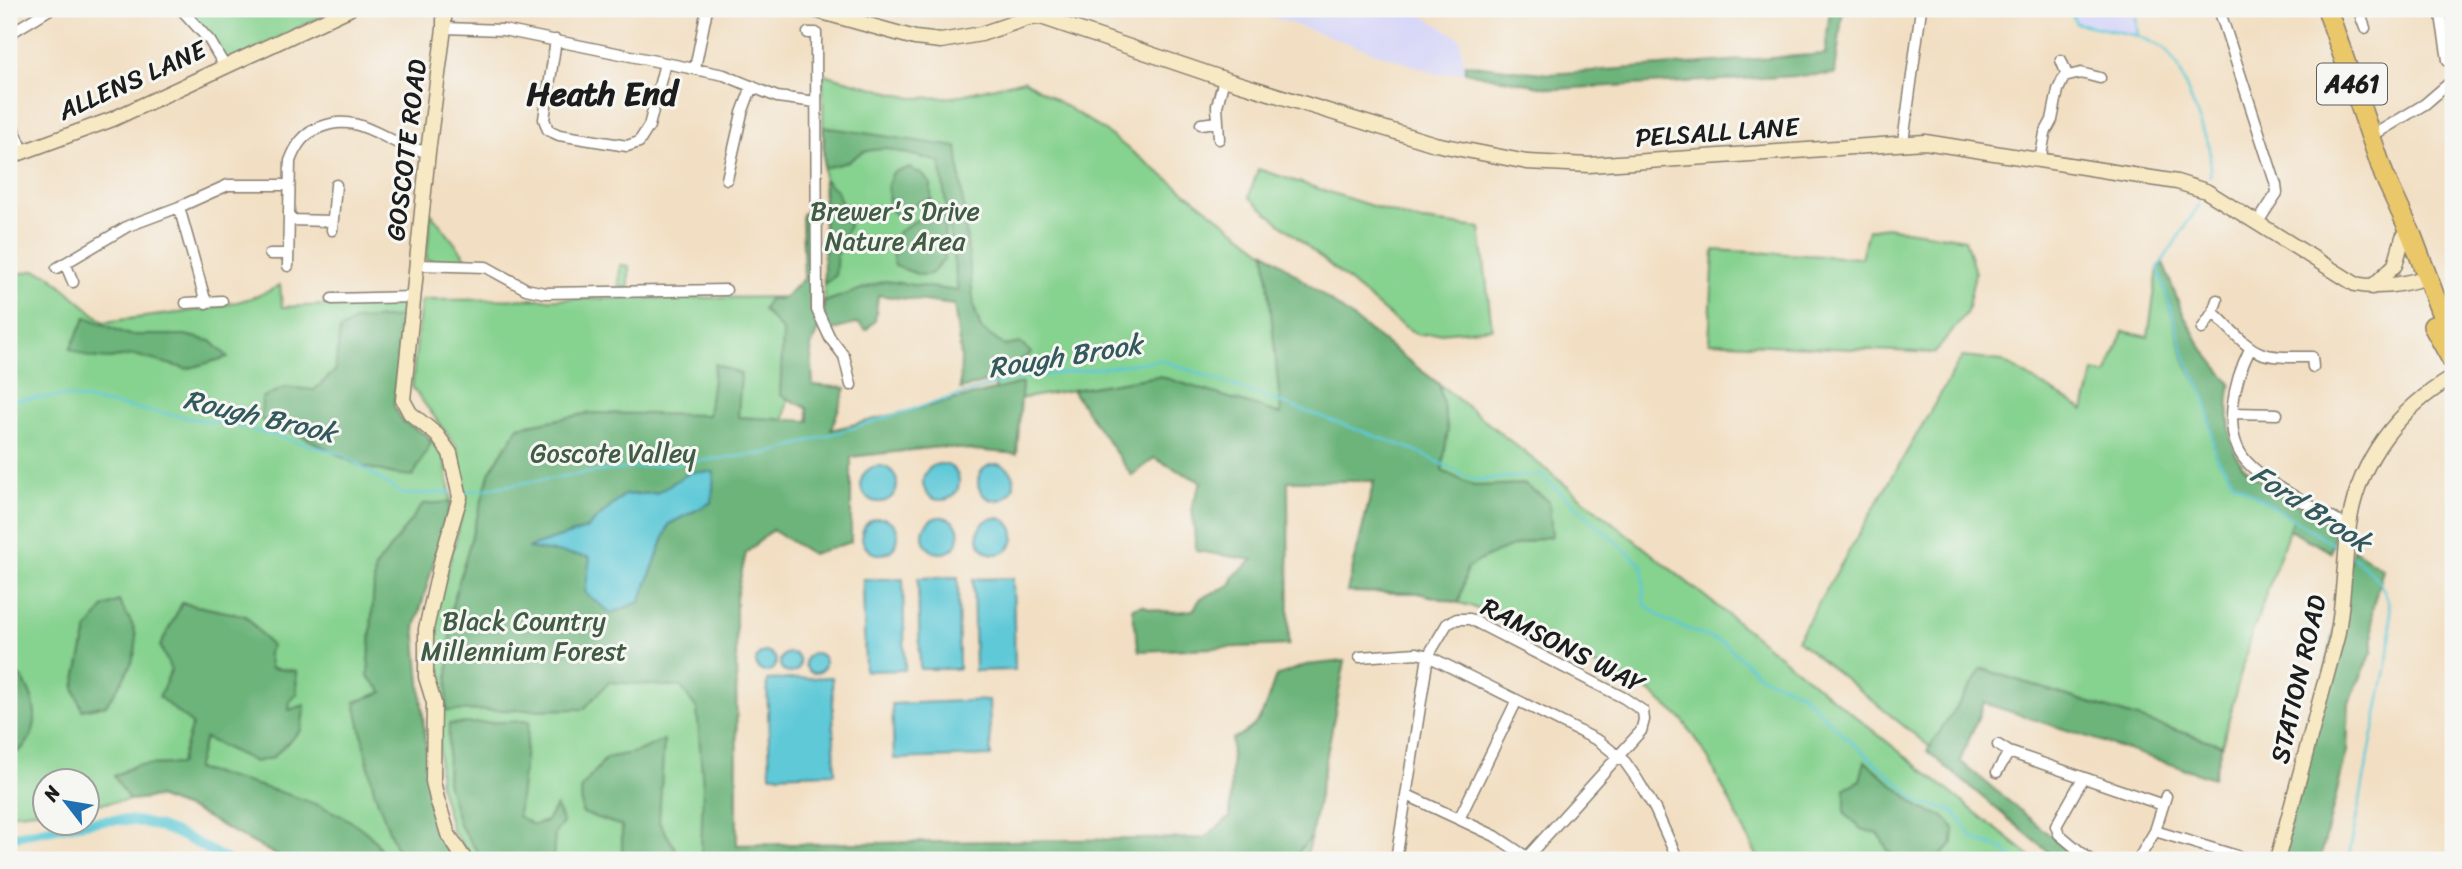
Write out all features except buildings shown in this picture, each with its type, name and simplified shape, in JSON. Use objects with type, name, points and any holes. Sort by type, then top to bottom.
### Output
[{"type":"highway","name":"A461","points":[[2327,9],[2370,137],[2392,195],[2412,236],[2421,279],[2453,338]]},
{"type":"highway","points":[[2392,195],[2403,237],[2421,279],[2432,324],[2453,362]]},
{"type":"street","points":[[9,34],[50,9]]},
{"type":"street","points":[[181,9],[211,41],[224,65]]},
{"type":"street","name":"ALLENS LANE","points":[[9,158],[113,119],[349,9]]},
{"type":"street","name":"GOSCOTE ROAD","points":[[444,9],[403,400],[410,413],[437,435],[450,453],[460,497],[442,558],[426,629],[426,677],[434,704],[433,781],[436,799],[448,834],[465,860]]},
{"type":"street","points":[[695,68],[707,9]]},
{"type":"street","name":"PELSALL LANE","points":[[811,9],[915,38],[941,41],[974,36],[1018,21],[1041,18],[1224,79],[1435,144],[1527,162],[1589,165],[1701,159],[1903,142],[1948,145],[2177,182],[2206,191],[2343,279],[2372,287],[2421,279]]},
{"type":"street","points":[[1903,142],[1922,9]]},
{"type":"street","points":[[2220,9],[2276,185],[2277,193],[2258,222]]},
{"type":"street","points":[[2440,9],[2448,60],[2453,65]]},
{"type":"street","points":[[2361,10],[2365,28]]},
{"type":"street","points":[[444,28],[503,30],[556,40],[695,68],[724,75],[777,97],[816,102]]},
{"type":"street","points":[[808,33],[816,33],[817,310],[830,338],[844,356],[851,385]]},
{"type":"street","points":[[556,40],[544,119],[548,131],[559,135],[627,146],[639,142],[649,126],[665,63]]},
{"type":"street","points":[[2061,60],[2067,75]]},
{"type":"street","points":[[2040,161],[2045,133],[2056,108],[2061,82],[2067,75],[2081,73],[2101,78]]},
{"type":"street","points":[[1219,139],[1217,106],[1224,79]]},
{"type":"street","points":[[727,179],[742,141],[752,86]]},
{"type":"street","points":[[2370,137],[2450,86]]},
{"type":"street","points":[[9,117],[24,153]]},
{"type":"street","points":[[270,254],[288,260],[290,161],[296,146],[310,131],[332,122],[353,123],[373,129],[403,146],[428,152]]},
{"type":"street","points":[[1201,124],[1216,122]]},
{"type":"street","points":[[74,282],[61,265],[128,226],[179,207],[228,184],[288,185]]},
{"type":"street","points":[[289,220],[332,225],[336,185]]},
{"type":"street","points":[[179,207],[206,303]]},
{"type":"street","points":[[2372,287],[2395,265],[2403,237]]},
{"type":"street","points":[[418,265],[486,267],[529,290],[545,293],[726,290]]},
{"type":"street","points":[[332,299],[414,297]]},
{"type":"street","points":[[2202,329],[2217,300]]},
{"type":"street","points":[[186,303],[222,301]]},
{"type":"street","points":[[2213,312],[2250,349],[2271,357],[2312,357],[2313,367]]},
{"type":"street","points":[[2250,349],[2234,388],[2233,413],[2236,443],[2246,461],[2337,521],[2349,525]]},
{"type":"street","name":"STATION ROAD","points":[[2277,860],[2337,637],[2354,500],[2363,477],[2392,428],[2417,401],[2453,377]]},
{"type":"street","points":[[2233,413],[2277,414]]},
{"type":"street","name":"RAMSONS WAY","points":[[1428,656],[1447,624],[1457,619],[1470,619],[1531,649],[1624,698],[1643,712],[1641,731],[1618,756]]},
{"type":"street","points":[[1360,657],[1417,653],[1428,656],[1599,741],[1618,756],[1637,779],[1655,809],[1676,859]]},
{"type":"street","points":[[1396,860],[1428,656]]},
{"type":"street","points":[[1459,819],[1517,700]]},
{"type":"street","points":[[1998,745],[2009,752],[2083,778],[2164,801],[2155,831],[2139,859]]},
{"type":"street","points":[[1997,772],[2009,752]]},
{"type":"street","points":[[1407,795],[1495,836],[1530,858],[1618,756]]},
{"type":"street","points":[[2083,778],[2056,826],[2059,834],[2090,860]]},
{"type":"street","points":[[2155,831],[2250,860]]},
{"type":"shaded area","points":[[1249,9],[1412,9],[1460,38],[1465,72],[1438,74]]},
{"type":"shaded area","points":[[2068,9],[2130,9],[2136,17],[2138,36],[2076,23]]},
{"type":"green space","points":[[181,9],[336,9],[224,65]]},
{"type":"green space","points":[[1830,9],[1843,9],[1835,74],[1555,89],[1465,72],[1465,64],[1550,74],[1825,54]]},
{"type":"green space","name":"Brewer's Drive Nature Area","points":[[823,74],[912,98],[953,97],[1024,80],[1102,129],[1439,384],[2035,860],[1759,860],[1709,760],[1682,719],[1649,691],[1471,606],[1418,593],[1347,592],[1382,448],[1159,376],[999,402],[974,307],[877,295],[824,316]]},
{"type":"green space","points":[[824,127],[957,147],[974,307],[981,329],[1005,346],[1020,343],[1032,353],[1014,364],[1006,377],[960,389],[961,357],[954,305],[878,295],[875,321],[866,330],[858,323],[829,331],[824,316],[824,302],[885,281],[958,291],[940,162],[884,148],[862,152],[848,162],[824,168]]},
{"type":"green space","points":[[909,168],[922,174],[931,184],[931,199],[917,203],[904,214],[895,214],[889,208],[888,185],[893,172]]},
{"type":"green space","points":[[1258,169],[1415,220],[1480,228],[1492,328],[1418,335],[1396,321],[1249,197]]},
{"type":"green space","points":[[824,179],[837,191],[849,226],[838,246],[835,276],[824,284]]},
{"type":"green space","name":"Black Country Millennium Forest","points":[[811,210],[815,310],[820,324],[811,347],[813,385],[846,388],[831,430],[1022,383],[1017,454],[939,447],[851,457],[851,542],[812,554],[772,530],[746,553],[736,598],[737,845],[1204,838],[1230,817],[1232,739],[1257,722],[1266,706],[1276,676],[1306,665],[1345,661],[1311,837],[1292,860],[706,860],[701,852],[703,786],[697,709],[681,687],[609,682],[584,709],[446,711],[452,606],[490,471],[519,427],[589,413],[708,415],[715,364],[741,374],[738,417],[809,421],[807,408],[780,395],[783,331],[763,310],[769,299],[783,299],[804,278],[802,214]],"holes":[[[691,472],[712,502],[669,524],[640,602],[611,613],[591,557],[530,547],[586,529],[624,495],[657,493]]]},
{"type":"green space","points":[[929,212],[945,216],[944,260],[931,274],[920,275],[895,266],[892,253],[897,233]]},
{"type":"green space","points":[[431,213],[468,260],[426,260]]},
{"type":"green space","points":[[1886,227],[1965,239],[1975,273],[1967,312],[1935,353],[1709,342],[1714,250],[1861,258],[1868,230]]},
{"type":"green space","points":[[1265,251],[1439,384],[1448,430],[1442,471],[1474,486],[1524,484],[1549,501],[1552,536],[1508,548],[1467,568],[1459,603],[1418,593],[1347,592],[1374,481],[1288,481],[1289,645],[1139,651],[1132,608],[1142,605],[1167,611],[1193,610],[1201,598],[1230,585],[1235,575],[1253,560],[1196,551],[1192,506],[1201,482],[1154,458],[1132,476],[1072,390],[1159,376],[1281,414]]},
{"type":"green space","points":[[2163,263],[2181,309],[2200,345],[2231,384],[2230,427],[2239,460],[2264,483],[2335,527],[2331,552],[2289,530],[2293,519],[2234,482],[2215,454],[2206,399],[2187,362],[2158,268]]},
{"type":"green space","points":[[620,265],[629,266],[629,288],[619,287]]},
{"type":"green space","points":[[2158,268],[2186,363],[2206,399],[2215,454],[2234,482],[2293,519],[2249,642],[2222,745],[1983,669],[1930,747],[1797,640],[1962,357],[2002,361],[2084,410],[2094,372],[2106,375],[2123,331],[2148,337]]},
{"type":"green space","points":[[35,270],[49,275],[104,322],[219,306],[242,301],[280,285],[282,307],[403,302],[394,406],[403,422],[427,435],[445,457],[451,502],[415,627],[429,783],[442,838],[456,860],[285,860],[195,811],[157,797],[102,803],[102,768],[32,768],[32,811],[9,814],[9,276]]},
{"type":"green space","name":"Goscote Valley","points":[[808,297],[773,475],[735,545],[737,845],[1311,837],[1305,860],[473,860],[452,830],[439,783],[440,703],[431,632],[466,500],[457,447],[412,387],[421,300]]},
{"type":"green space","points":[[86,317],[129,335],[185,335],[211,341],[228,357],[187,369],[134,355],[108,359],[89,357],[70,349]]},
{"type":"green space","points":[[402,317],[394,406],[403,422],[427,435],[431,443],[413,476],[360,466],[306,438],[261,420],[262,398],[286,387],[314,390],[335,371],[340,330],[356,320]]},
{"type":"green space","name":"Black Country Millennium Forest","points":[[451,502],[415,627],[429,783],[442,838],[456,860],[285,860],[195,811],[157,797],[129,800],[114,776],[136,765],[180,764],[192,724],[159,697],[171,670],[160,646],[182,603],[246,616],[271,646],[268,654],[271,668],[296,671],[297,694],[290,701],[289,710],[305,705],[301,730],[272,758],[255,762],[205,738],[196,769],[266,787],[317,805],[360,828],[375,841],[386,859],[397,851],[374,791],[355,702],[383,692],[368,676],[375,568],[423,504]]},
{"type":"green space","points":[[2353,549],[2383,569],[2372,610],[2373,650],[2349,703],[2347,751],[2320,860],[2282,860]]},
{"type":"green space","points":[[119,601],[135,632],[132,660],[123,680],[106,705],[82,710],[74,688],[87,630],[104,607]]},
{"type":"green space","points":[[9,665],[27,687],[35,713],[30,738],[22,749],[9,757]]},
{"type":"green space","points":[[1982,669],[2222,745],[2213,778],[1984,703],[1960,761],[2080,860],[2058,860],[1927,751]]},
{"type":"green space","name":"Black Country Millennium Forest","points":[[529,721],[518,816],[534,825],[547,821],[556,806],[563,823],[555,833],[553,860],[483,860],[459,824],[447,782],[449,724]]},
{"type":"green space","points":[[664,740],[659,822],[677,851],[671,860],[622,860],[622,826],[582,813],[581,788],[606,758],[636,752]]},
{"type":"green space","points":[[1865,761],[1922,809],[1943,816],[1954,828],[1953,843],[1938,859],[1898,860],[1888,851],[1879,834],[1861,829],[1845,814],[1845,788],[1860,780]]},
{"type":"water","points":[[941,464],[954,469],[959,482],[954,495],[941,500],[928,495],[923,482],[928,469]]},
{"type":"water","points":[[996,464],[1009,469],[1014,482],[1009,495],[996,500],[983,495],[978,482],[983,469]]},
{"type":"water","points":[[879,466],[892,471],[897,484],[892,497],[879,502],[866,497],[861,484],[866,471]]},
{"type":"water","points":[[691,472],[714,472],[712,502],[669,524],[640,602],[611,613],[585,593],[590,557],[527,548],[586,529],[624,495],[657,493]]},
{"type":"water","points":[[941,517],[954,522],[959,535],[954,548],[941,553],[928,548],[923,535],[928,522]]},
{"type":"water","points":[[880,518],[893,523],[898,536],[893,549],[880,554],[867,549],[862,536],[867,523]]},
{"type":"water","points":[[996,518],[1009,523],[1014,536],[1009,549],[996,554],[983,549],[978,536],[983,523]]},
{"type":"water","points":[[958,577],[959,669],[920,669],[918,578]]},
{"type":"water","points":[[1013,578],[1015,670],[975,671],[973,579]]},
{"type":"water","points":[[863,579],[903,579],[905,670],[865,671]]},
{"type":"water","points":[[766,652],[773,655],[776,662],[773,669],[766,672],[759,669],[756,662],[759,655]]},
{"type":"water","points":[[790,653],[797,656],[800,663],[797,670],[790,673],[783,670],[780,663],[783,656]]},
{"type":"water","points":[[815,653],[822,656],[825,663],[822,670],[815,673],[808,670],[805,663],[808,656]]},
{"type":"water","points":[[832,677],[835,773],[770,775],[767,680]]},
{"type":"water","points":[[989,700],[991,756],[894,759],[892,704]]},
{"type":"waterway","name":"Ford Brook","points":[[2069,9],[2076,23],[2138,36]]},
{"type":"waterway","name":"Ford Brook","points":[[2136,17],[2138,36],[2164,48],[2178,66],[2210,148],[2210,176]]},
{"type":"waterway","name":"Ford Brook","points":[[2199,205],[2158,268],[2187,362],[2206,399],[2215,454],[2234,482],[2341,549]]},
{"type":"waterway","name":"Rough Brook","points":[[466,492],[586,473],[770,453],[1009,380],[1161,360],[1412,449],[1474,480],[1541,475],[1643,566],[1644,604],[1667,621],[1724,643],[1760,676],[1800,692],[1841,733],[1922,804],[1953,810],[1974,839],[2003,849],[2014,860]]},
{"type":"waterway","name":"Rough Brook","points":[[9,400],[65,396],[246,428],[342,454],[404,495],[452,492]]},
{"type":"waterway","name":"Ford Brook","points":[[2348,860],[2389,654],[2391,623],[2383,588],[2366,567],[2352,557]]},
{"type":"waterway","points":[[9,837],[95,822],[135,821],[176,833],[227,860]]},
{"type":"district","name":"Heath End","points":[[602,94]]}]
